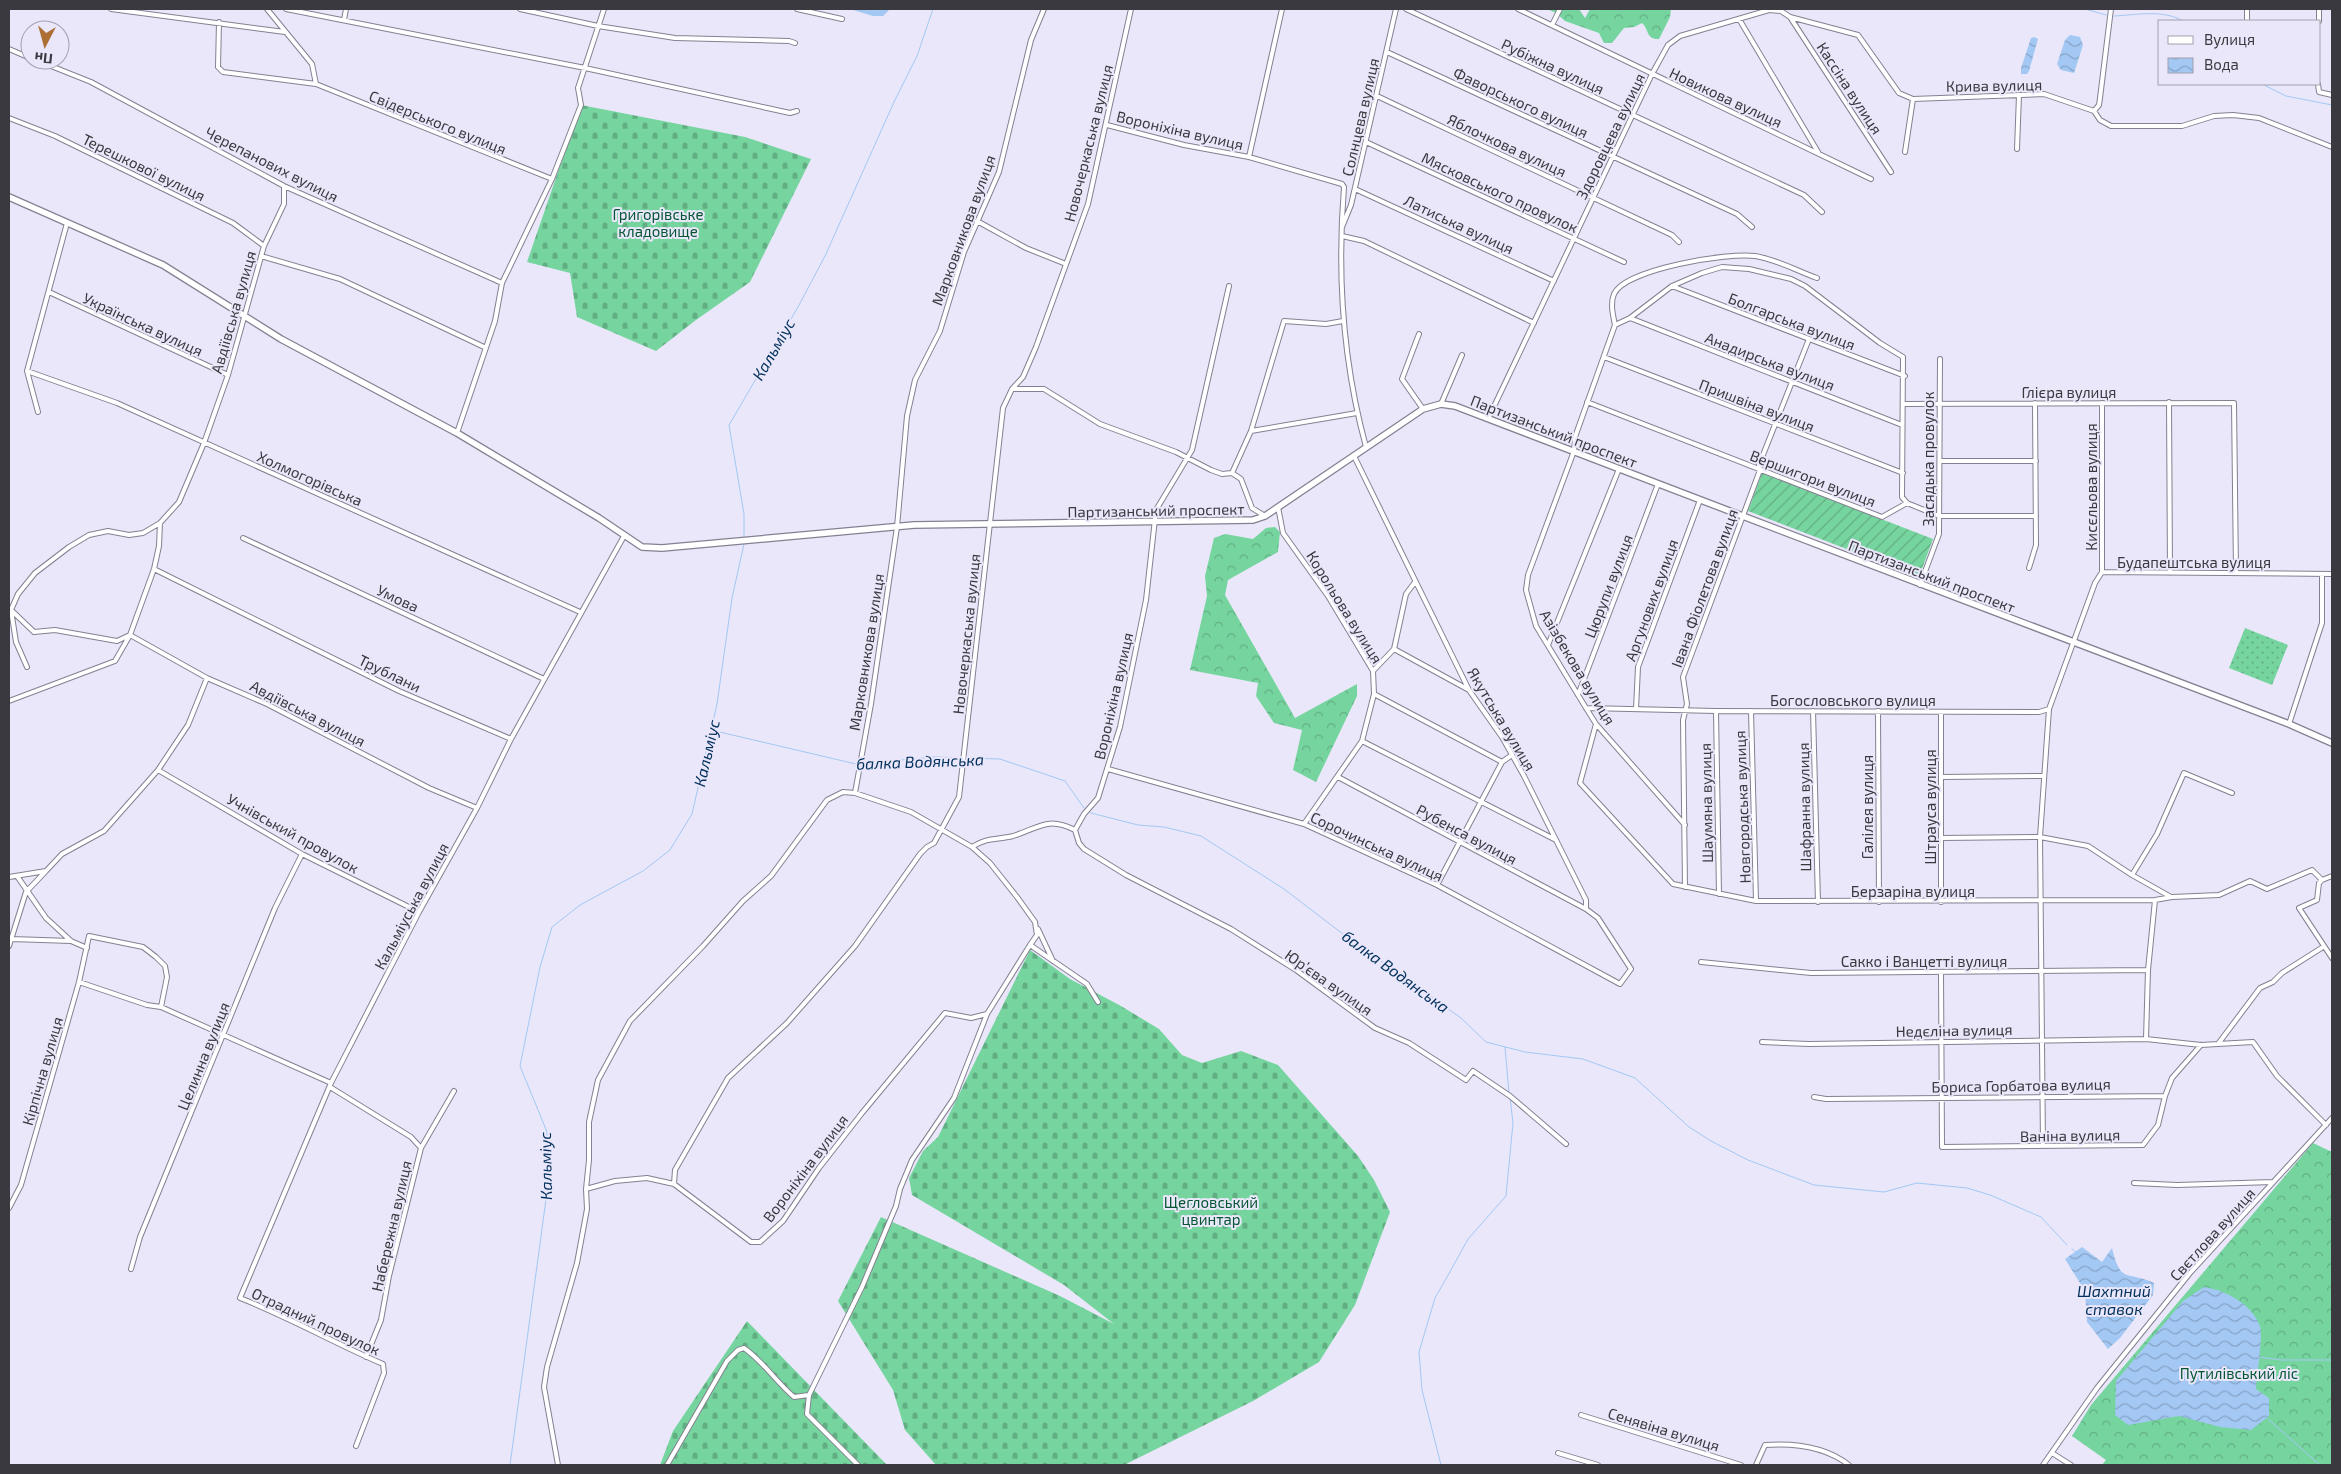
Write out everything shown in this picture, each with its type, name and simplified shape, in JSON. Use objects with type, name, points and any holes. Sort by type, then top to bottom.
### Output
[{"type":"street","points":[[112,9],[285,32]]},
{"type":"street","points":[[268,9],[312,64],[316,84]]},
{"type":"street","points":[[286,9],[585,68],[790,113],[797,111]]},
{"type":"street","points":[[344,20],[346,9]]},
{"type":"street","points":[[520,9],[598,26],[675,38],[789,41],[795,43]]},
{"type":"street","points":[[457,433],[484,347],[495,321],[502,282],[552,179],[581,105],[578,88],[604,9]]},
{"type":"street","points":[[797,9],[842,19]]},
{"type":"street","name":"Марковникова вулиця","points":[[855,793],[872,704],[897,527],[907,416],[915,380],[940,331],[964,252],[999,172],[1031,40],[1044,9]]},
{"type":"street","name":"Новочеркаська вулиця","points":[[674,1184],[676,1170],[711,1110],[723,1084],[738,1066],[787,1023],[854,946],[920,854],[934,843],[959,797],[1003,408],[1012,389],[1023,377],[1088,204],[1131,9]]},
{"type":"street","name":"Вороніхіна вулиця","points":[[1249,157],[1282,9]]},
{"type":"street","name":"Солнцева вулиця","points":[[1341,229],[1351,205],[1355,189],[1396,9]]},
{"type":"street","name":"Рубіжна вулиця","points":[[1406,9],[1804,195],[1822,212]]},
{"type":"street","name":"Новикова вулиця","points":[[1518,9],[1871,179]]},
{"type":"street","points":[[1552,26],[1560,9]]},
{"type":"street","points":[[2094,111],[2099,105],[2111,9]]},
{"type":"street","name":"Здоровцева вулиця","points":[[1488,419],[1652,74],[1668,45],[1673,40],[1769,10],[1781,11],[1790,16],[1858,35],[1899,93],[1913,98]]},
{"type":"street","name":"Кассіна вулиця","points":[[1790,16],[1891,172]]},
{"type":"street","points":[[1739,19],[1818,152]]},
{"type":"street","name":"Свiдерського вулиця","points":[[219,22],[219,70],[316,84],[552,179]]},
{"type":"street","name":"Фаворського вулиця","points":[[1387,52],[1737,214],[1752,227]]},
{"type":"street","name":"Черепанових вулиця","points":[[61,70],[91,82],[284,186],[502,282]]},
{"type":"street","points":[[2318,85],[2319,92],[2332,95]]},
{"type":"street","points":[[2017,149],[2019,95]]},
{"type":"street","name":"Яблочкова вулиця","points":[[1377,96],[1672,234],[1679,242]]},
{"type":"street","name":"Крива вулиця","points":[[1913,98],[2051,96],[2086,110],[2094,111],[2100,120],[2111,126],[2182,126],[2214,116],[2248,116],[2259,118],[2332,147]]},
{"type":"street","name":"Кассіна вулиця","points":[[1905,152],[1913,98]]},
{"type":"street","name":"Терешкової вулиця","points":[[9,118],[55,136],[233,223],[264,246]]},
{"type":"street","name":"Вороніхіна вулиця","points":[[1107,124],[1184,145],[1249,157],[1342,184],[1344,188],[1342,236]]},
{"type":"street","name":"Мясковського провулок","points":[[1366,142],[1624,262]]},
{"type":"street","name":"Авдіївська вулиця","points":[[10,609],[18,594],[34,573],[69,547],[89,535],[108,531],[129,535],[143,533],[160,523],[179,502],[204,443],[228,376],[264,246],[284,204],[284,186]]},
{"type":"street","name":"Латиська вулиця","points":[[1355,189],[1554,280]]},
{"type":"street","name":"Партизанський проспект","points":[[9,197],[163,265],[280,339],[457,433],[599,518],[642,547],[662,548],[754,541],[897,527],[1241,521],[1265,516],[1423,409],[1441,404],[1455,406],[1574,451],[1920,585],[2289,724],[2332,743]]},
{"type":"street","points":[[977,221],[1026,248],[1066,264]]},
{"type":"street","points":[[38,412],[28,371],[67,223]]},
{"type":"street","points":[[1366,447],[1357,413],[1343,320],[1342,236],[1364,241],[1534,323]]},
{"type":"street","points":[[1672,286],[1630,318],[1615,325],[1612,308],[1614,294],[1623,284],[1664,267],[1737,254],[1758,256],[1817,278]]},
{"type":"street","points":[[261,256],[340,279],[484,347]]},
{"type":"street","name":"Засядька провулок","points":[[1672,286],[1722,267],[1749,269],[1791,279],[1805,286],[1880,342],[1901,354],[1905,361],[1902,425],[1902,497],[1907,503]]},
{"type":"street","name":"Вороніхіна вулиця","points":[[1075,830],[1084,814],[1098,798],[1120,727],[1144,610],[1156,523],[1156,510],[1192,450],[1229,286]]},
{"type":"street","name":"Болгарська вулиця","points":[[1672,286],[1905,376]]},
{"type":"street","name":"Українська вулиця","points":[[49,292],[228,376]]},
{"type":"street","name":"Анадирська вулиця","points":[[1630,318],[1902,425]]},
{"type":"street","points":[[1232,473],[1251,431],[1284,321],[1326,324],[1343,320]]},
{"type":"street","name":"Азізбекова вулиця","points":[[1615,325],[1574,437],[1574,451],[1526,582],[1526,590],[1536,626],[1596,724],[1684,825]]},
{"type":"street","points":[[1419,334],[1402,379],[1423,409]]},
{"type":"street","name":"Івана Фіолетова вулиця","points":[[1685,887],[1683,720],[1688,704],[1683,677],[1760,470],[1759,465],[1809,339]]},
{"type":"street","points":[[1441,404],[1462,355]]},
{"type":"street","name":"Пришвіна вулиця","points":[[1604,357],[1903,473]]},
{"type":"street","name":"Засядька провулок","points":[[1920,585],[1939,534],[1940,359]]},
{"type":"street","name":"Холмогорівська","points":[[28,371],[117,404],[580,612]]},
{"type":"street","points":[[1012,389],[1044,390],[1100,424],[1176,452],[1210,470],[1222,474],[1232,473],[1241,479],[1252,508],[1265,516]]},
{"type":"street","name":"Вершигори вулиця","points":[[1587,402],[1882,517],[1907,503]]},
{"type":"street","points":[[2169,402],[2170,573]]},
{"type":"street","points":[[2029,568],[2036,545],[2036,403]]},
{"type":"street","name":"Кисєльова вулиця","points":[[2102,403],[2102,572]]},
{"type":"street","name":"Глієра вулиця","points":[[1904,404],[2234,403],[2236,573]]},
{"type":"street","points":[[1251,431],[1357,413]]},
{"type":"street","name":"Якутська вулиця","points":[[1354,456],[1469,690],[1512,755],[1556,840],[1586,900],[1586,910]]},
{"type":"street","points":[[1940,461],[2036,461]]},
{"type":"street","points":[[1548,645],[1619,469]]},
{"type":"street","name":"Цюрупи вулиця","points":[[1578,695],[1658,484]]},
{"type":"street","name":"Аргунових вулиця","points":[[1636,709],[1638,667],[1700,500]]},
{"type":"street","points":[[1907,503],[1939,516],[2036,516]]},
{"type":"street","name":"Корольова вулиця","points":[[1278,507],[1283,533],[1328,596],[1374,670],[1374,694],[1362,741],[1304,824]]},
{"type":"street","points":[[9,701],[115,661],[130,634],[154,569],[159,546],[160,523]]},
{"type":"street","name":"Кальміуська вулиця","points":[[240,1298],[330,1085],[419,912],[476,808],[510,739],[624,536]]},
{"type":"street","name":"Умова","points":[[242,538],[544,678]]},
{"type":"street","name":"Трублани","points":[[154,569],[399,691],[510,739]]},
{"type":"street","name":"Будапештська вулиця","points":[[2074,643],[2102,572],[2332,574]]},
{"type":"street","points":[[2289,724],[2322,623],[2322,574]]},
{"type":"street","points":[[1374,670],[1394,649],[1406,594],[1415,582]]},
{"type":"street","points":[[10,609],[34,632],[55,630],[116,640],[130,634]]},
{"type":"street","points":[[10,609],[16,642],[27,667]]},
{"type":"street","name":"Авдіївська вулиця","points":[[130,634],[207,678],[267,704],[429,788],[476,808]]},
{"type":"street","points":[[2043,1146],[2040,971],[2042,776],[2049,709],[2074,643]]},
{"type":"street","points":[[1394,649],[1469,690]]},
{"type":"street","points":[[9,946],[26,892],[62,854],[104,831],[158,770],[188,725],[207,678]]},
{"type":"street","points":[[1374,694],[1502,762]]},
{"type":"street","name":"Богословського вулиця","points":[[1586,708],[1716,711],[1941,712],[2039,712],[2049,709]]},
{"type":"street","name":"Шаумяна вулиця","points":[[1716,711],[1719,894]]},
{"type":"street","name":"Новгородська вулиця","points":[[1751,711],[1756,902]]},
{"type":"street","name":"Шафранна вулиця","points":[[1813,711],[1818,902]]},
{"type":"street","name":"Галілея вулиця","points":[[1878,711],[1879,902]]},
{"type":"street","name":"Штрауса вулиця","points":[[1941,712],[1941,902]]},
{"type":"street","name":"Берзаріна вулиця","points":[[1596,724],[1580,783],[1673,884],[1685,887],[1756,902],[2040,902],[2154,900],[2172,897],[2219,895],[2250,881],[2267,889],[2312,870],[2322,880]]},
{"type":"street","points":[[1362,741],[1556,840]]},
{"type":"street","points":[[1437,885],[1502,762],[1512,755]]},
{"type":"street","name":"Сорочинська вулиця","points":[[1108,769],[1304,824],[1437,885],[1620,984],[1631,969],[1598,918],[1586,910]]},
{"type":"street","name":"Учнівський провулок","points":[[158,770],[302,854],[419,912]]},
{"type":"street","points":[[2132,875],[2157,834],[2184,774],[2232,793]]},
{"type":"street","points":[[1941,777],[2042,776]]},
{"type":"street","name":"Рубенса вулиця","points":[[1338,777],[1586,910]]},
{"type":"street","points":[[558,1465],[544,1387],[563,1317],[587,1209],[589,1122],[594,1091],[598,1080],[630,1021],[703,946],[743,901],[770,876],[827,800],[843,792],[855,793],[911,812],[942,828],[972,847],[990,863],[1035,922],[1054,962]]},
{"type":"street","points":[[972,847],[982,840],[1013,836],[1041,824],[1062,824],[1075,830]]},
{"type":"street","name":"Юр’єва вулиця","points":[[1075,830],[1079,842],[1084,849],[1126,875],[1238,933],[1296,970],[1375,1028],[1409,1043],[1466,1080],[1474,1071],[1510,1096],[1566,1144]]},
{"type":"street","points":[[1941,838],[2040,837],[2088,846],[2132,875],[2172,897]]},
{"type":"street","name":"Целинна вулиця","points":[[131,1269],[140,1237],[275,908],[302,854]]},
{"type":"street","points":[[9,877],[46,871]]},
{"type":"street","points":[[17,876],[26,892],[46,918],[71,941],[86,948]]},
{"type":"street","points":[[2332,876],[2319,883],[2317,900],[2299,908],[2332,958]]},
{"type":"street","points":[[2146,1039],[2148,970],[2154,900]]},
{"type":"street","points":[[858,1465],[807,1414],[809,1395],[862,1287],[896,1206],[900,1189],[912,1160],[954,1098],[987,1014],[1037,935],[1035,922]]},
{"type":"street","name":"Кiрпiчна вулиця","points":[[9,1208],[21,1185],[80,982],[89,936],[143,947],[156,957],[165,966],[167,977],[161,1007]]},
{"type":"street","points":[[12,939],[71,941]]},
{"type":"street","points":[[1030,945],[1087,984],[1098,1002]]},
{"type":"street","points":[[2218,1044],[2260,988],[2273,982],[2282,973],[2323,947]]},
{"type":"street","name":"Сакко і Ванцетті вулиця","points":[[1701,962],[1811,973],[2148,970]]},
{"type":"street","points":[[1941,972],[1942,1097]]},
{"type":"street","name":"Набережна вулиця","points":[[80,982],[147,1005],[161,1007],[330,1085],[411,1136],[421,1148],[389,1276],[381,1320],[366,1357]]},
{"type":"street","name":"Вороніхіна вулиця","points":[[586,1189],[615,1181],[647,1178],[674,1184],[751,1242],[760,1242],[783,1221],[819,1168],[945,1013],[971,1018],[987,1014]]},
{"type":"street","name":"Недєліна вулиця","points":[[1762,1042],[1809,1044],[2146,1039],[2201,1045],[2253,1042],[2277,1076],[2326,1125]]},
{"type":"street","points":[[2165,1096],[2172,1078],[2201,1045]]},
{"type":"street","points":[[421,1148],[432,1132],[454,1091]]},
{"type":"street","name":"Бориса Горбатова вулиця","points":[[1814,1098],[2165,1096]]},
{"type":"street","name":"Ваніна вулиця","points":[[1942,1097],[1942,1148],[2143,1145],[2158,1125],[2165,1096]]},
{"type":"street","name":"Свєтлова вулиця","points":[[2043,1465],[2097,1388],[2184,1281],[2332,1118]]},
{"type":"street","points":[[2134,1183],[2177,1185],[2273,1182]]},
{"type":"street","name":"Отрадний провулок","points":[[240,1298],[272,1310],[339,1346],[382,1364],[384,1373],[356,1446]]},
{"type":"street","points":[[667,1465],[727,1361],[738,1350],[744,1348],[754,1354],[794,1397],[809,1395]]},
{"type":"street","name":"Сенявіна вулиця","points":[[1581,1415],[1741,1465]]},
{"type":"street","points":[[1756,1465],[1765,1445],[1783,1444],[1820,1451],[1838,1457],[1849,1465]]},
{"type":"street","points":[[2052,1452],[2071,1465]]},
{"type":"street","points":[[1558,1453],[1598,1465]]},
{"type":"green space","points":[[1547,9],[1579,9],[1585,18],[1590,9],[1671,9],[1670,17],[1659,39],[1652,38],[1642,23],[1634,27],[1624,28],[1612,43],[1604,43],[1599,33],[1565,21],[1556,13]]},
{"type":"green space","name":"Григорівське кладовище","points":[[581,105],[745,137],[811,159],[750,282],[656,351],[577,317],[570,273],[527,262]]},
{"type":"green space","points":[[1762,473],[1933,539],[1919,577],[1748,511]]},
{"type":"green space","points":[[1275,527],[1280,532],[1278,552],[1228,580],[1225,595],[1295,718],[1357,684],[1357,696],[1316,782],[1293,770],[1302,730],[1274,723],[1256,696],[1258,683],[1190,670],[1207,596],[1205,576],[1214,538],[1225,534],[1253,539],[1266,528]]},
{"type":"green space","points":[[2245,628],[2288,645],[2272,685],[2229,668]]},
{"type":"green space","name":"Щегловський цвинтар","points":[[1030,950],[1070,979],[1159,1029],[1182,1055],[1202,1063],[1241,1051],[1278,1065],[1358,1156],[1374,1180],[1390,1212],[1355,1305],[1319,1362],[1253,1401],[1124,1465],[936,1465],[905,1430],[893,1390],[838,1301],[881,1217],[1060,1296],[1114,1324],[1064,1285],[912,1195],[909,1178],[923,1151],[938,1137]]},
{"type":"green space","name":"Путилівський ліс","points":[[2313,1143],[2332,1152],[2332,1465],[2102,1465],[2106,1460],[2072,1436],[2091,1405]]},
{"type":"green space","points":[[747,1321],[887,1465],[660,1465],[673,1431]]},
{"type":"water","points":[[853,9],[889,10],[883,16],[873,16]]},
{"type":"water","points":[[2070,35],[2080,37],[2083,45],[2074,73],[2061,70],[2057,64],[2065,40]]},
{"type":"water","points":[[2031,38],[2038,39],[2029,71],[2027,74],[2021,74],[2021,68]]},
{"type":"water","name":"Шахтний ставок","points":[[2082,1247],[2102,1262],[2112,1248],[2115,1260],[2122,1272],[2154,1283],[2153,1295],[2120,1338],[2108,1349],[2087,1322],[2085,1291],[2065,1259]]},
{"type":"water","points":[[2204,1287],[2220,1291],[2237,1299],[2256,1318],[2260,1326],[2261,1338],[2256,1389],[2269,1398],[2269,1416],[2251,1430],[2220,1427],[2179,1416],[2128,1425],[2115,1415],[2116,1381],[2183,1301]]},
{"type":"waterway","name":"Кальміус","points":[[744,537],[744,514],[729,425],[798,307],[825,256],[894,102],[917,56],[933,9]]},
{"type":"waterway","points":[[2085,9],[2106,15]]},
{"type":"waterway","points":[[2114,16],[2158,14],[2181,20]]},
{"type":"waterway","points":[[2264,85],[2286,96],[2332,105]]},
{"type":"waterway","name":"Кальміус","points":[[510,1465],[547,1192],[547,1132],[520,1066],[540,967],[552,927],[580,905],[643,871],[670,850],[692,814],[717,704],[732,598],[744,544]]},
{"type":"waterway","name":"балка Водянська","points":[[711,730],[856,764],[935,757],[1000,759],[1065,781],[1084,808],[1091,813],[1138,825],[1164,827],[1201,836],[1284,889],[1339,931],[1461,1018],[1486,1042],[1525,1052],[1583,1059],[1635,1078],[1689,1127],[1711,1141],[1748,1160],[1814,1185],[1884,1192],[1917,1183],[1967,1188],[1990,1195],[2041,1217],[2067,1245]]},
{"type":"waterway","points":[[1505,1047],[1509,1093]]},
{"type":"waterway","points":[[1441,1465],[1422,1390],[1419,1352],[1435,1298],[1468,1239],[1506,1196],[1513,1123],[1510,1097]]},
{"type":"waterway","name":"балка Водянська","points":[[2072,1249],[2076,1252]]},
{"type":"waterway","name":"балка Водянська","points":[[2258,1357],[2281,1360],[2332,1360]]},
{"type":"waterway","points":[[2267,1418],[2320,1465]]}]
